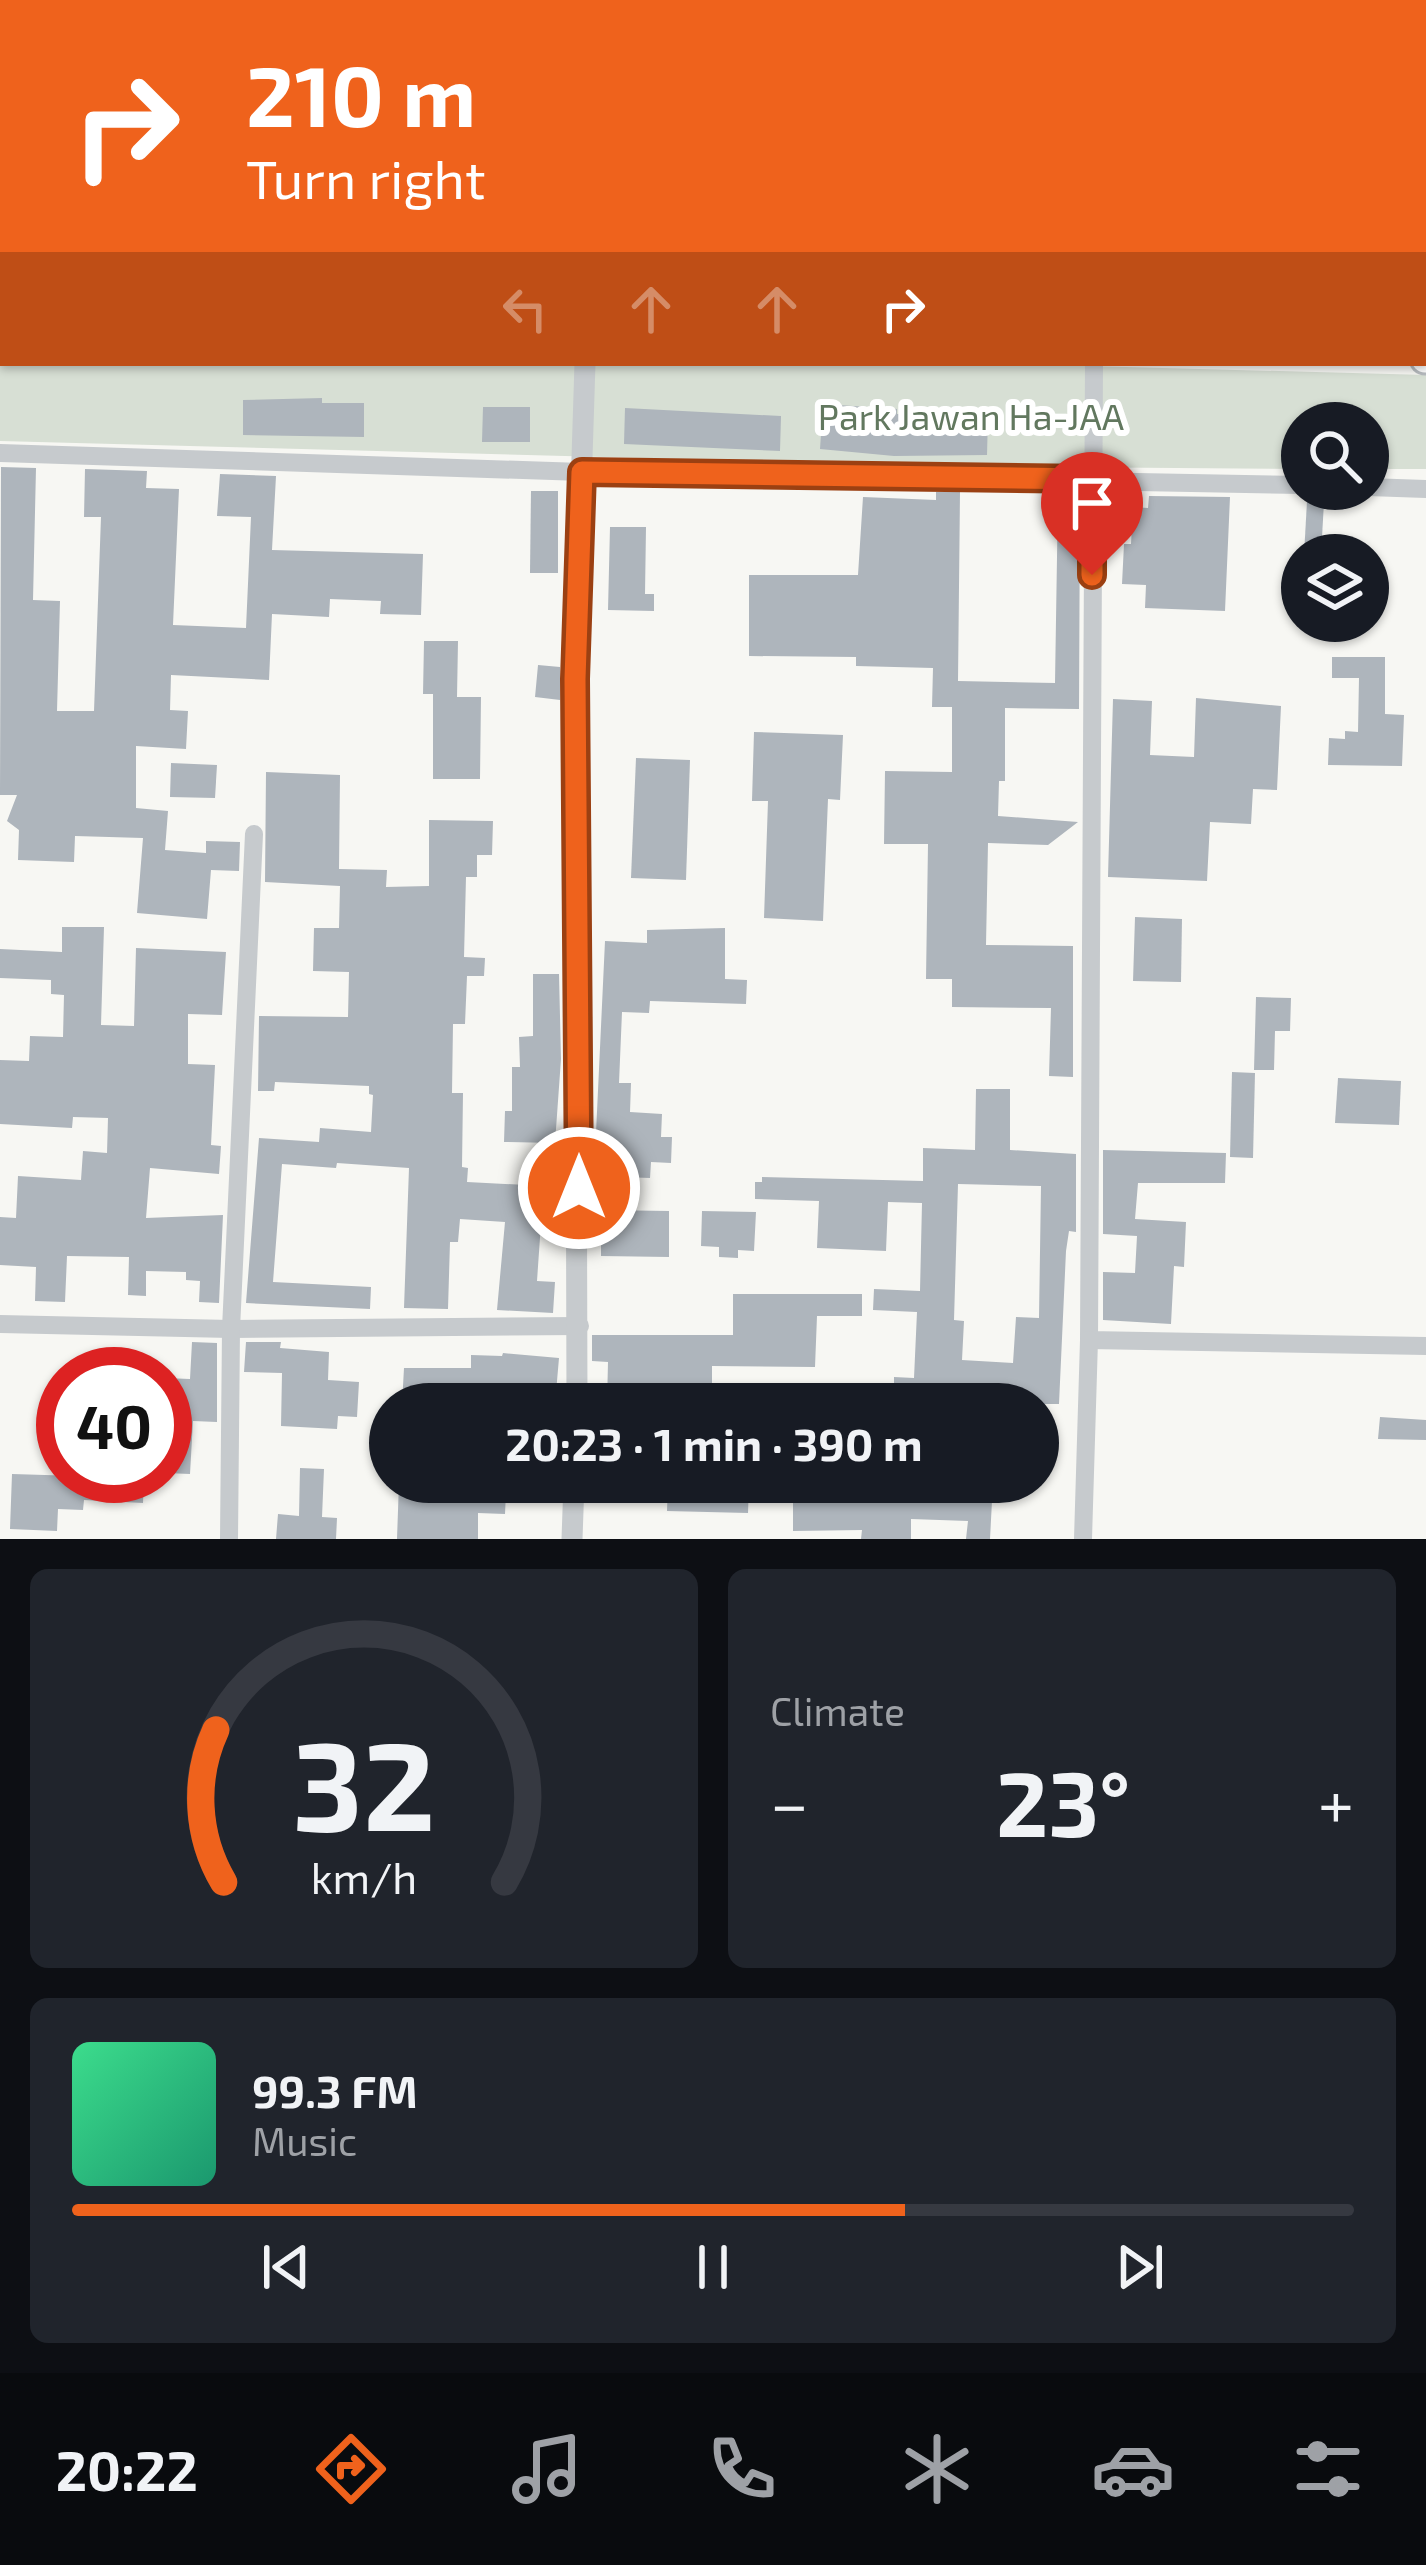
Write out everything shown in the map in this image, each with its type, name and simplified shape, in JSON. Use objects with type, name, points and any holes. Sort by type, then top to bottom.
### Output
[{"type":"street","points":[[578,1383],[575,679],[585,366]]},
{"type":"street","points":[[1083,1539],[1090,1340],[1094,366]]},
{"type":"street","points":[[0,453],[582,472],[1281,484]]},
{"type":"street","points":[[1389,488],[1426,489]]},
{"type":"street","points":[[229,1539],[231,1329],[254,834]]},
{"type":"street","points":[[0,1324],[231,1329],[580,1326]]},
{"type":"street","points":[[1090,1340],[1426,1346]]},
{"type":"street","points":[[572,1539],[573,1503]]},
{"type":"green space","name":"Park Jawan Ha-JAA","points":[[0,366],[1088,366],[1426,375],[1426,469],[1389,469],[1389,402],[1281,402],[1281,469],[940,466],[0,441]]},
{"type":"building","points":[[322,398],[322,403],[364,403],[364,437],[243,435],[243,400]]},
{"type":"building","points":[[823,404],[897,409],[897,414],[988,417],[987,455],[894,456],[820,449]]},
{"type":"building","points":[[483,407],[530,407],[530,442],[482,442]]},
{"type":"building","points":[[625,408],[781,416],[780,451],[624,444]]},
{"type":"building","points":[[1,467],[36,468],[33,600],[60,601],[57,711],[94,711],[101,517],[84,517],[85,469],[147,471],[146,488],[179,489],[173,625],[246,628],[251,517],[217,516],[220,474],[276,476],[272,550],[423,554],[421,615],[380,614],[381,601],[330,599],[329,617],[272,614],[269,680],[171,675],[170,710],[188,711],[186,749],[136,746],[136,808],[168,811],[165,850],[206,853],[206,841],[240,842],[239,871],[211,870],[207,919],[137,913],[143,838],[75,836],[74,862],[18,860],[19,830],[7,821],[17,795],[0,795]]},
{"type":"building","points":[[531,491],[558,491],[558,573],[530,573]]},
{"type":"building","points":[[936,492],[960,492],[958,681],[1055,683],[1058,494],[1080,494],[1079,709],[1005,708],[1005,781],[999,781],[998,816],[1078,822],[1048,845],[988,843],[986,945],[1073,946],[1073,1077],[1049,1076],[1051,1008],[952,1007],[952,979],[926,979],[928,844],[884,844],[885,771],[952,772],[952,707],[932,707],[933,668],[856,666],[856,657],[749,656],[749,575],[858,575],[863,497],[936,500]]},
{"type":"building","points":[[1149,496],[1230,497],[1225,611],[1145,608],[1146,585],[1122,584],[1124,544],[1131,544],[1133,507],[1148,508]]},
{"type":"building","points":[[1306,510],[1324,510],[1322,534],[1305,534]]},
{"type":"building","points":[[610,527],[646,527],[645,594],[654,594],[654,611],[608,610]]},
{"type":"building","points":[[424,641],[458,641],[457,697],[481,697],[480,779],[433,779],[433,694],[423,694]]},
{"type":"building","points":[[1332,657],[1385,657],[1385,714],[1404,715],[1402,766],[1328,765],[1329,738],[1345,739],[1345,731],[1358,732],[1359,678],[1332,678]]},
{"type":"building","points":[[538,665],[560,667],[560,700],[535,697]]},
{"type":"building","points":[[1196,698],[1281,706],[1277,790],[1253,789],[1251,824],[1210,822],[1207,881],[1108,877],[1113,699],[1152,701],[1150,755],[1194,757]]},
{"type":"building","points":[[754,732],[843,735],[840,800],[828,799],[823,921],[764,918],[768,801],[752,801]]},
{"type":"building","points":[[636,758],[690,760],[686,880],[631,878]]},
{"type":"building","points":[[171,763],[217,765],[215,798],[170,797]]},
{"type":"building","points":[[266,772],[340,775],[339,869],[387,870],[386,887],[429,886],[429,820],[493,821],[492,855],[477,855],[477,877],[466,877],[464,957],[485,958],[484,976],[467,976],[465,1024],[453,1024],[452,1093],[463,1093],[462,1167],[468,1168],[467,1182],[526,1185],[525,1194],[561,1195],[561,1224],[541,1223],[537,1281],[555,1282],[553,1313],[497,1310],[505,1222],[460,1219],[458,1242],[450,1242],[448,1309],[404,1308],[409,1168],[337,1163],[336,1168],[282,1164],[273,1282],[371,1287],[370,1309],[246,1303],[259,1138],[319,1142],[320,1128],[371,1132],[373,1095],[369,1086],[275,1082],[274,1091],[258,1091],[259,1016],[348,1017],[349,972],[313,971],[314,928],[339,928],[340,886],[265,882]]},
{"type":"building","points":[[1135,917],[1182,919],[1181,982],[1133,981]]},
{"type":"building","points":[[62,927],[104,927],[101,1025],[134,1026],[136,948],[226,952],[222,1015],[188,1014],[188,1064],[215,1065],[211,1145],[221,1146],[219,1174],[150,1168],[146,1218],[223,1215],[219,1303],[199,1302],[200,1281],[186,1280],[186,1272],[146,1271],[146,1296],[128,1295],[129,1257],[67,1256],[65,1302],[35,1301],[36,1267],[0,1265],[0,1217],[16,1218],[18,1176],[81,1180],[83,1151],[107,1153],[108,1118],[73,1117],[72,1128],[0,1124],[0,1060],[29,1061],[30,1036],[63,1037],[64,995],[51,994],[51,980],[0,978],[0,949],[62,952]]},
{"type":"building","points":[[725,928],[725,979],[747,980],[746,1004],[650,1001],[649,1013],[622,1012],[619,1083],[631,1083],[630,1112],[662,1114],[661,1137],[672,1137],[671,1163],[651,1162],[650,1178],[594,1176],[605,941],[647,943],[647,930]]},
{"type":"building","points":[[533,974],[559,974],[561,1059],[555,1143],[504,1142],[505,1111],[512,1111],[512,1067],[520,1067],[519,1037],[533,1036]]},
{"type":"building","points":[[1256,997],[1291,998],[1290,1031],[1275,1031],[1274,1070],[1254,1070]]},
{"type":"building","points":[[1232,1072],[1255,1073],[1253,1158],[1230,1157]]},
{"type":"building","points":[[1338,1078],[1401,1081],[1399,1125],[1335,1123]]},
{"type":"building","points":[[976,1089],[1010,1089],[1010,1150],[1076,1154],[1076,1232],[1069,1231],[1066,1251],[1059,1404],[1059,1383],[894,1383],[894,1377],[914,1378],[917,1312],[873,1310],[874,1289],[920,1291],[922,1203],[888,1202],[886,1251],[817,1248],[819,1201],[755,1199],[755,1182],[762,1182],[762,1177],[923,1181],[923,1148],[975,1150]],"holes":[[[958,1184],[1041,1186],[1039,1318],[1016,1317],[1013,1363],[962,1360],[964,1321],[954,1320]]]},
{"type":"building","points":[[1103,1150],[1226,1153],[1225,1183],[1138,1183],[1135,1219],[1186,1222],[1184,1267],[1174,1266],[1171,1324],[1103,1320],[1103,1272],[1135,1273],[1137,1236],[1103,1234]]},
{"type":"building","points":[[601,1210],[669,1211],[669,1257],[601,1256]]},
{"type":"building","points":[[702,1211],[756,1212],[754,1251],[738,1250],[738,1258],[719,1257],[719,1247],[701,1246]]},
{"type":"building","points":[[733,1294],[862,1294],[862,1316],[817,1316],[815,1367],[712,1366],[712,1383],[608,1383],[608,1362],[592,1361],[592,1335],[733,1335]]},
{"type":"building","points":[[192,1342],[217,1343],[217,1422],[193,1421],[192,1439],[192,1347]]},
{"type":"building","points":[[246,1342],[281,1342],[280,1348],[329,1352],[328,1380],[359,1382],[357,1417],[338,1416],[337,1429],[281,1426],[282,1373],[244,1372]]},
{"type":"building","points":[[471,1355],[559,1358],[557,1383],[403,1383],[404,1368],[471,1368]]},
{"type":"building","points":[[1380,1417],[1426,1420],[1426,1440],[1378,1439]]},
{"type":"building","points":[[300,1468],[324,1469],[322,1517],[337,1518],[336,1539],[276,1539],[278,1514],[299,1516]]},
{"type":"building","points":[[12,1474],[36,1475],[36,1503],[84,1503],[83,1510],[58,1509],[57,1531],[10,1529]]},
{"type":"building","points":[[398,1503],[506,1503],[505,1514],[478,1513],[478,1539],[397,1539]]},
{"type":"building","points":[[667,1503],[748,1503],[748,1513],[667,1511]]},
{"type":"building","points":[[793,1503],[992,1503],[990,1539],[966,1539],[968,1521],[911,1519],[911,1539],[861,1539],[862,1530],[793,1531]]},
{"type":"route","points":[[579,1188],[575,679],[582,472],[1092,479],[1092,575]]}]
